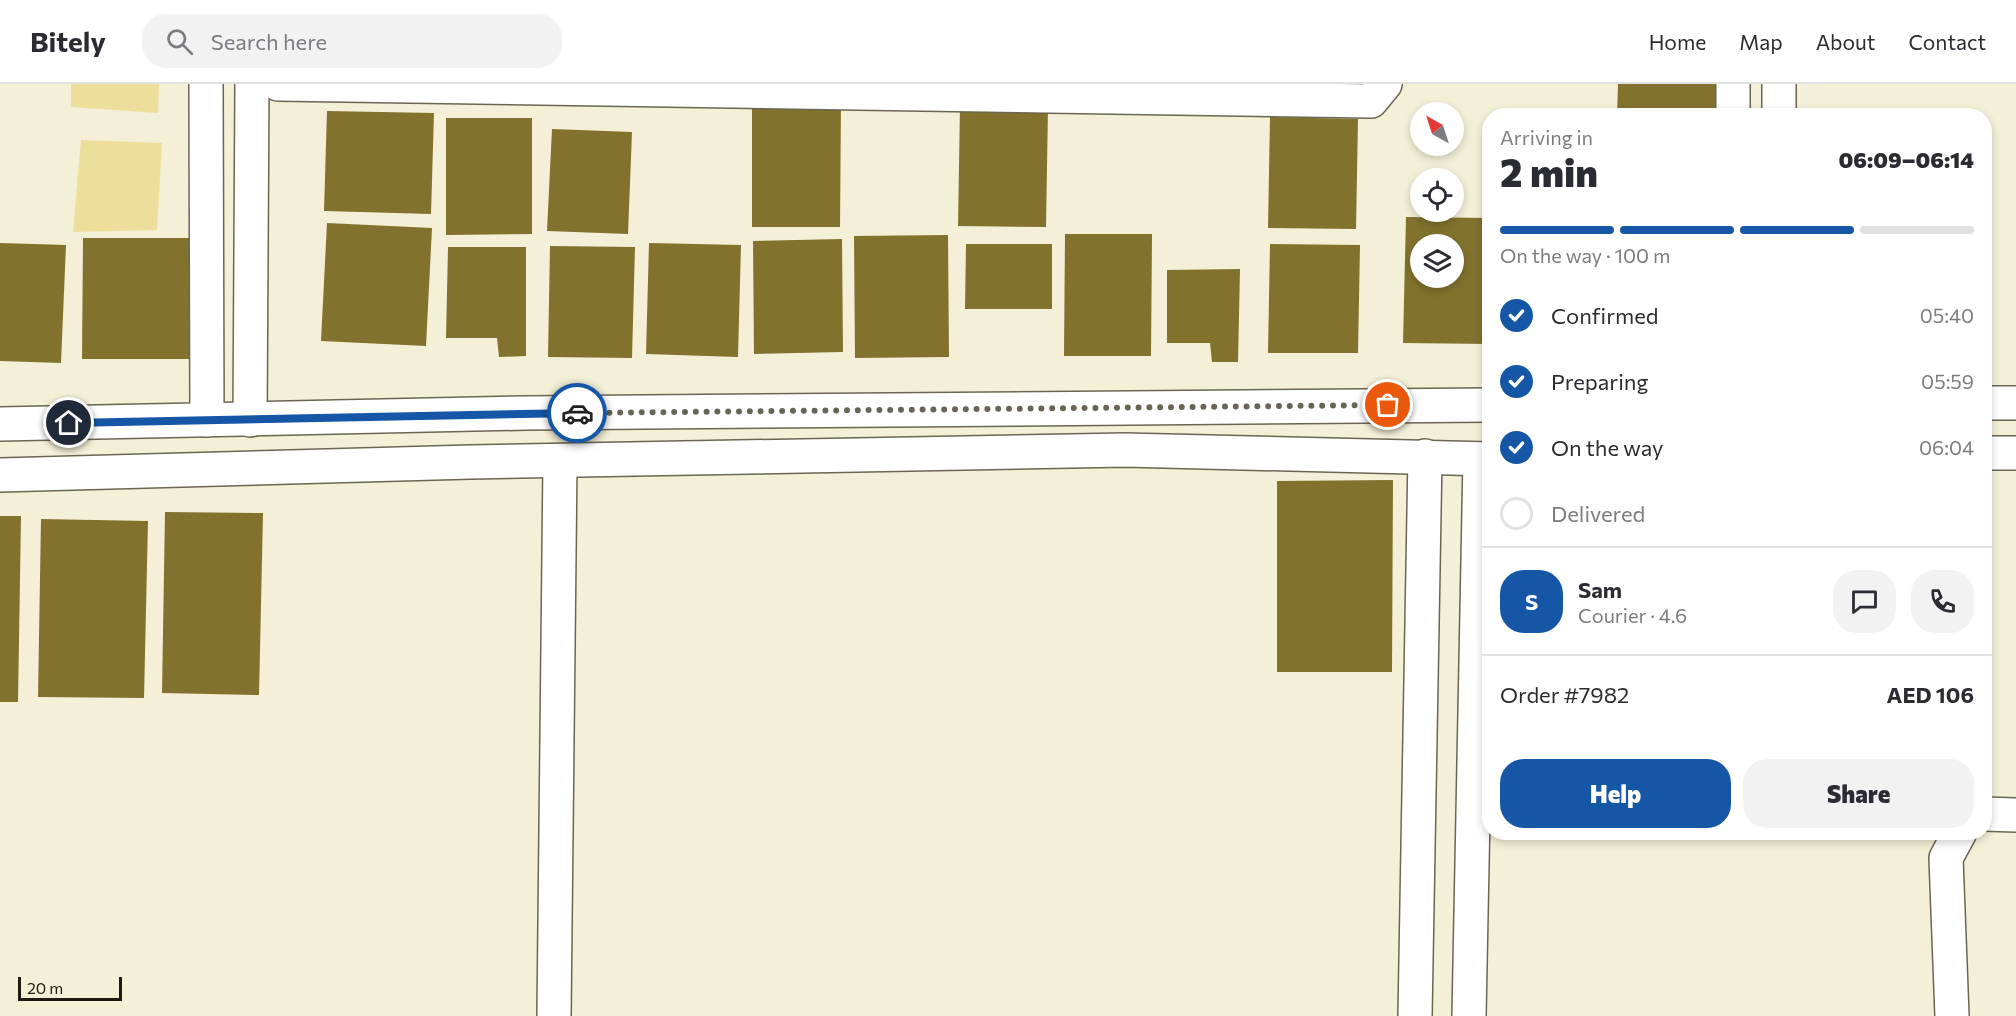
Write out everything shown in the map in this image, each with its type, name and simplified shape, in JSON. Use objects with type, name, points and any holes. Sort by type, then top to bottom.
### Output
[{"type":"street","points":[[206,84],[207,420]]},
{"type":"street","points":[[250,420],[252,84]]},
{"type":"street","points":[[278,84],[1041,90],[1371,101],[1385,84]]},
{"type":"street","points":[[1733,84],[1733,108]]},
{"type":"street","points":[[1779,84],[1779,108]]},
{"type":"street","points":[[1992,403],[2016,403]]},
{"type":"street","points":[[0,424],[561,413],[1482,405]]},
{"type":"street","points":[[0,475],[1125,450],[1482,459]]},
{"type":"street","points":[[1992,453],[2016,453]]},
{"type":"street","points":[[1415,1016],[1425,456]]},
{"type":"street","points":[[554,1016],[560,461]]},
{"type":"street","points":[[1470,1016],[1482,570]]},
{"type":"street","points":[[1992,814],[2016,815]]},
{"type":"street","points":[[1952,1016],[1946,858],[1956,840]]},
{"type":"shaded area","points":[[71,84],[159,84],[158,113],[71,107]]},
{"type":"shaded area","points":[[81,140],[162,143],[157,230],[73,232]]},
{"type":"building","points":[[1618,84],[1716,84],[1715,108],[1617,108]]},
{"type":"building","points":[[752,102],[841,102],[840,227],[752,227]]},
{"type":"building","points":[[960,106],[1048,107],[1046,227],[958,226]]},
{"type":"building","points":[[327,111],[434,113],[431,214],[324,211]]},
{"type":"building","points":[[1270,117],[1358,119],[1356,229],[1268,228]]},
{"type":"building","points":[[446,118],[532,118],[532,234],[446,235]]},
{"type":"building","points":[[552,129],[632,132],[628,234],[547,231]]},
{"type":"building","points":[[1406,217],[1410,217],[1410,222],[1464,222],[1464,218],[1482,218],[1482,344],[1403,343]]},
{"type":"building","points":[[327,223],[432,228],[426,346],[321,341]]},
{"type":"building","points":[[1065,234],[1152,234],[1151,356],[1064,356]]},
{"type":"building","points":[[948,235],[949,357],[855,358],[854,236]]},
{"type":"building","points":[[83,238],[198,238],[197,359],[82,359]]},
{"type":"building","points":[[842,239],[843,352],[754,354],[753,241]]},
{"type":"building","points":[[0,243],[66,245],[61,363],[0,361]]},
{"type":"building","points":[[649,243],[741,245],[738,357],[646,354]]},
{"type":"building","points":[[966,244],[1052,244],[1052,309],[965,309]]},
{"type":"building","points":[[1270,244],[1360,245],[1358,353],[1268,353]]},
{"type":"building","points":[[550,246],[635,247],[632,358],[548,357]]},
{"type":"building","points":[[448,247],[526,247],[526,356],[499,357],[497,338],[446,338]]},
{"type":"building","points":[[1240,269],[1238,362],[1212,362],[1210,343],[1167,343],[1167,270]]},
{"type":"building","points":[[1393,480],[1392,672],[1277,672],[1277,481]]},
{"type":"building","points":[[165,512],[263,513],[259,695],[162,693]]},
{"type":"building","points":[[0,516],[21,516],[18,702],[0,702]]},
{"type":"building","points":[[41,519],[148,521],[144,698],[38,697]]},
{"type":"way so far","points":[[577,413],[1388,405]]},
{"type":"route","points":[[69,423],[577,413]]}]
